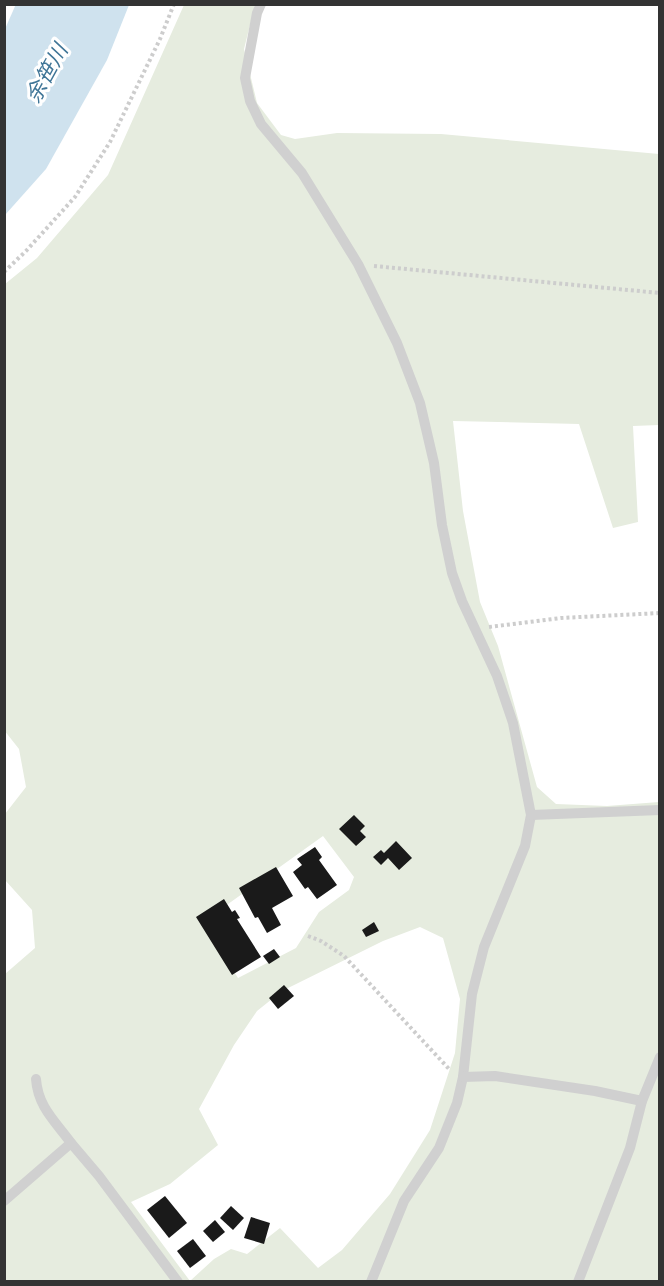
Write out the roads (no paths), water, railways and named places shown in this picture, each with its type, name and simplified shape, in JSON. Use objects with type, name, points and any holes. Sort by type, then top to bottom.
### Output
[{"type":"lane","points":[[261,4],[256,13],[245,78],[250,101],[261,124],[302,173],[358,264],[397,343],[420,403],[434,463],[442,525],[452,573],[462,601],[497,676],[513,723],[531,815],[525,846],[484,947],[472,994],[463,1080],[457,1103],[439,1148],[404,1201],[370,1281]]},
{"type":"lane","points":[[531,815],[660,810]]},
{"type":"lane","points":[[578,1281],[630,1148],[642,1101],[660,1057]]},
{"type":"lane","points":[[463,1080],[495,1076],[595,1090],[642,1101]]},
{"type":"lane","points":[[36,1079],[41,1102],[178,1281]]},
{"type":"lane","points":[[4,1201],[71,1143]]},
{"type":"water","name":"余笹川","points":[[16,4],[129,5],[107,60],[46,169],[5,215],[5,29]]}]
